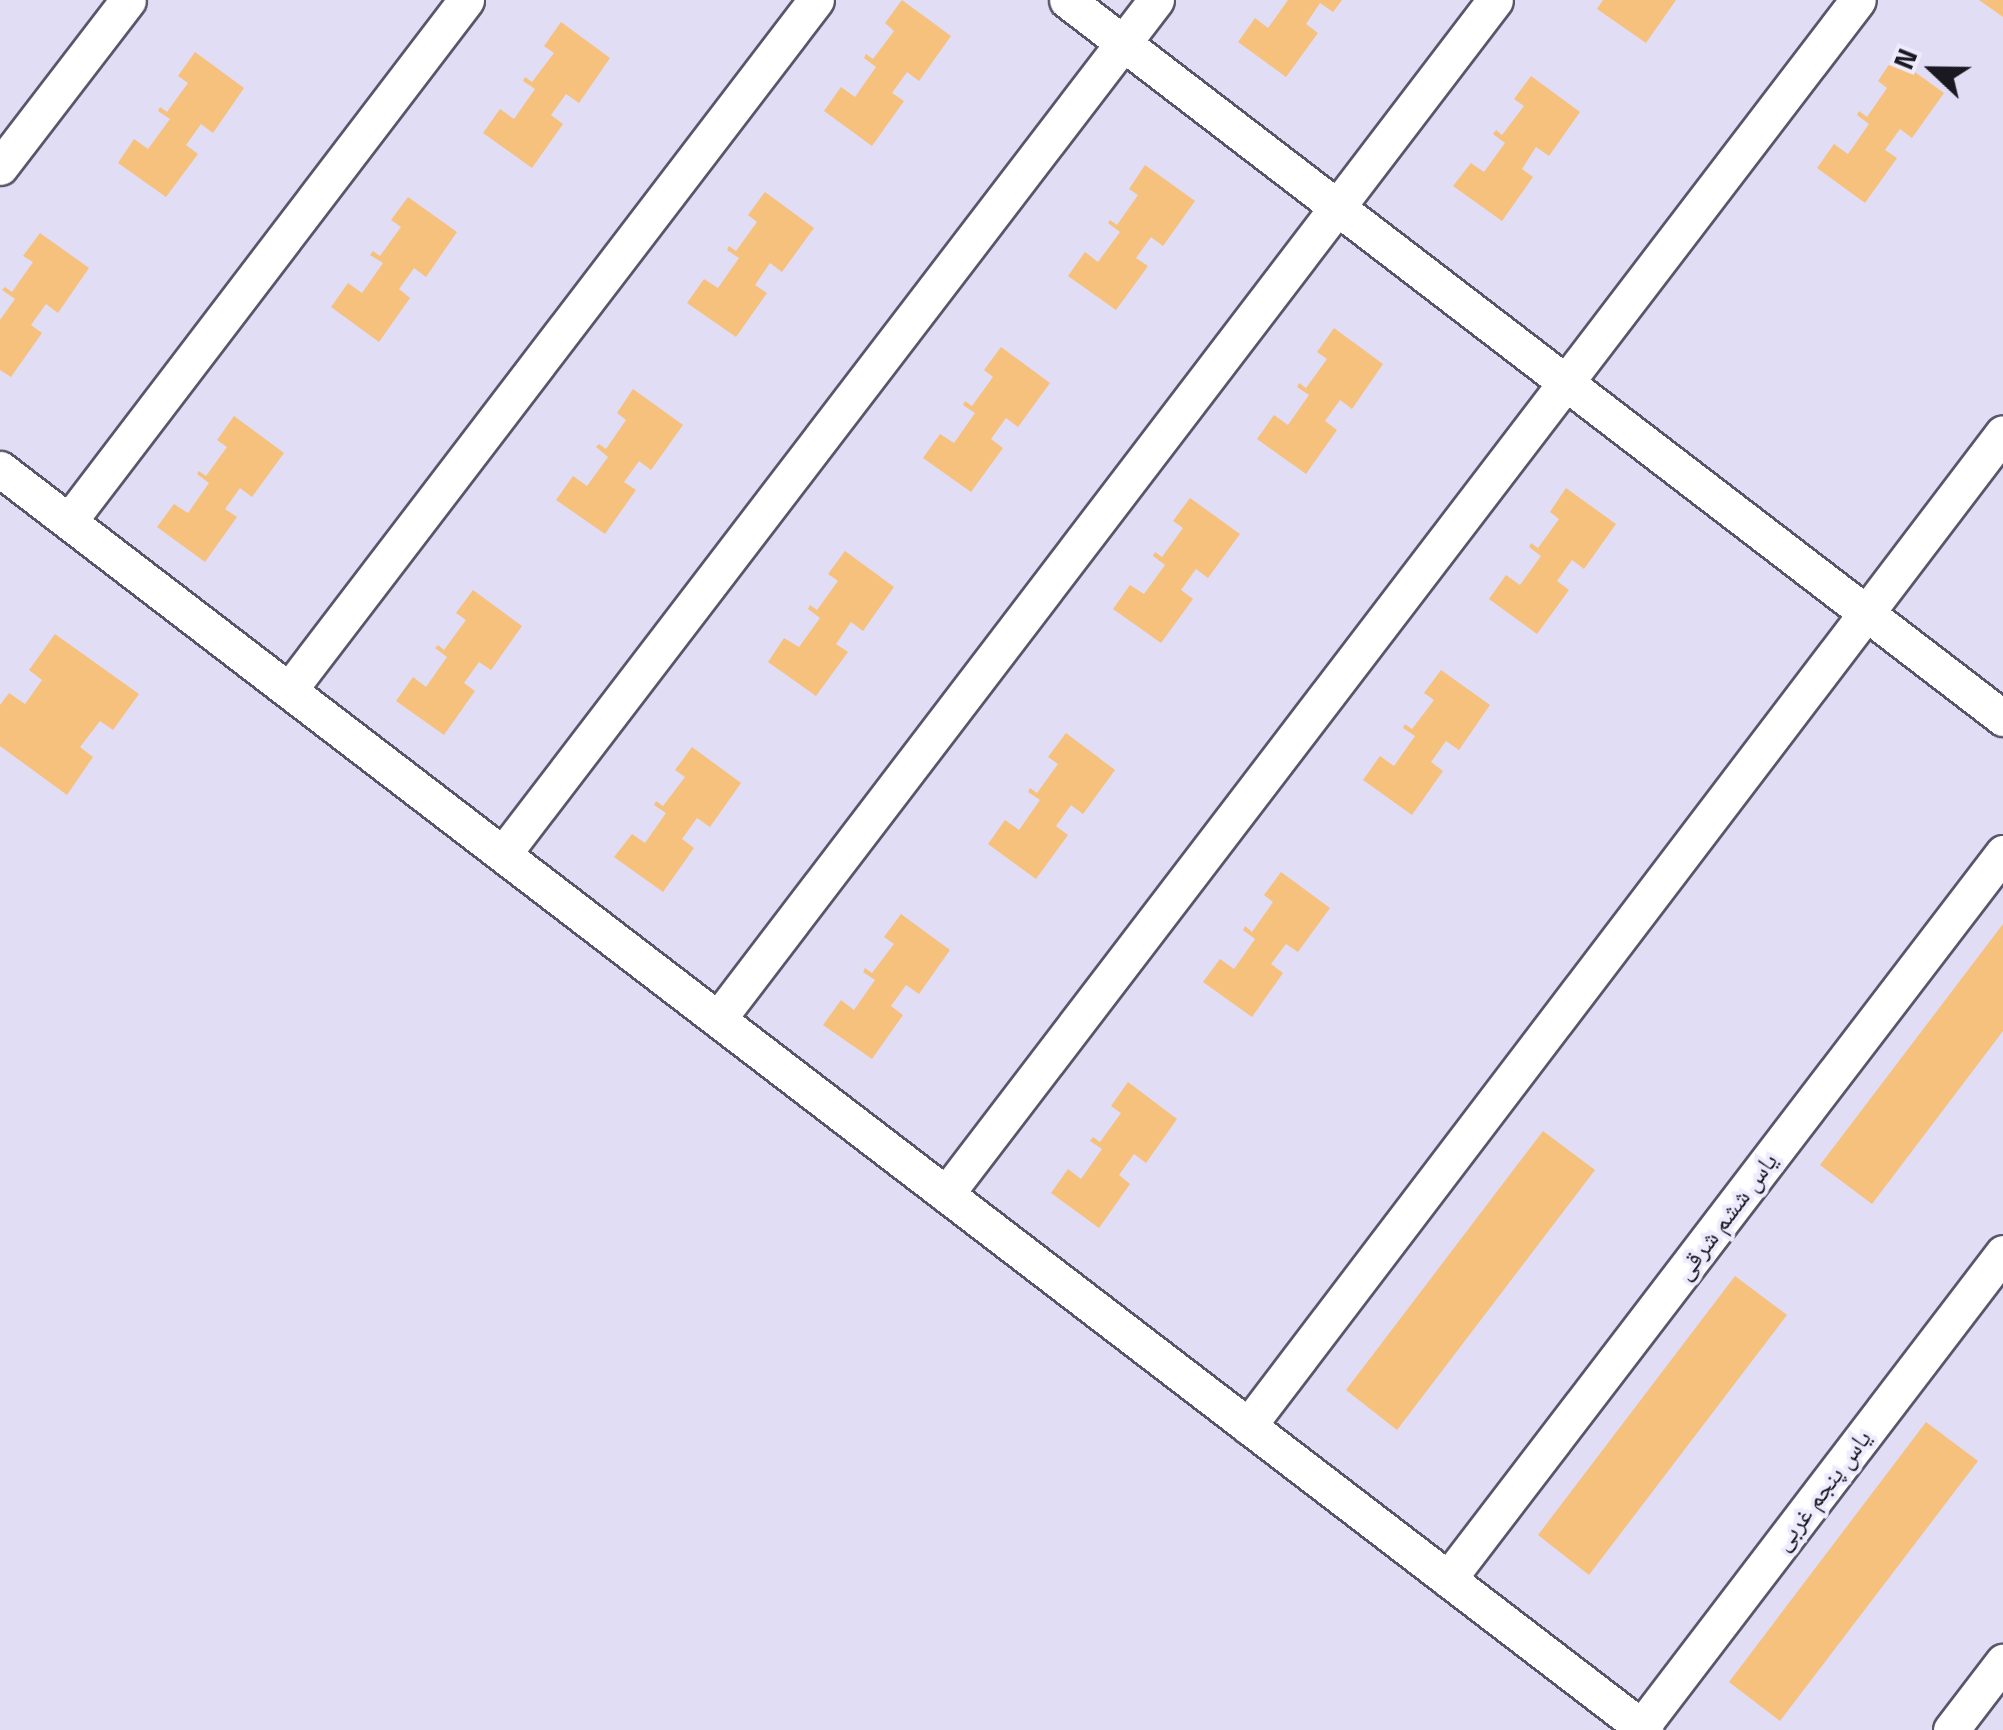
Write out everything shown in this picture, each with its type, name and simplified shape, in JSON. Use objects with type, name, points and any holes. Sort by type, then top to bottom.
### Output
[{"type":"street","points":[[0,167],[128,0]]},
{"type":"street","points":[[68,521],[466,0]]},
{"type":"street","points":[[289,690],[816,0]]},
{"type":"street","points":[[1067,0],[2003,718]]},
{"type":"street","points":[[503,854],[1156,0]]},
{"type":"street","points":[[718,1019],[1495,0]]},
{"type":"street","points":[[946,1194],[1858,0]]},
{"type":"street","points":[[1248,1426],[2003,433]]},
{"type":"street","points":[[0,468],[1642,1729]]},
{"type":"street","name":"یاس ششم شرقی","points":[[1448,1579],[2003,853]]},
{"type":"street","name":"یاس پنجم غربی","points":[[1642,1729],[2003,1254]]},
{"type":"street","points":[[1952,1730],[2003,1662]]},
{"type":"building","points":[[902,0],[951,36],[919,81],[907,72],[892,93],[904,101],[872,146],[824,111],[841,87],[855,97],[876,67],[864,58],[866,54],[873,59],[894,31],[885,23]]},
{"type":"building","points":[[1288,0],[1342,0],[1333,12],[1320,3],[1306,24],[1318,33],[1286,77],[1238,42],[1255,18],[1268,28]]},
{"type":"building","points":[[1603,0],[1676,0],[1646,43],[1597,9]]},
{"type":"building","points":[[1979,0],[2003,0],[2003,17]]},
{"type":"building","points":[[561,22],[610,58],[579,103],[566,94],[551,115],[563,124],[532,168],[483,133],[500,109],[514,119],[535,89],[523,81],[525,77],[532,82],[554,53],[544,46]]},
{"type":"building","points":[[195,52],[244,88],[213,133],[201,124],[186,145],[198,154],[166,197],[118,163],[134,139],[148,149],[170,119],[158,111],[160,107],[167,112],[188,83],[178,76]]},
{"type":"building","points":[[1894,57],[1944,93],[1912,138],[1900,129],[1885,150],[1897,158],[1865,203],[1817,168],[1834,144],[1848,154],[1869,124],[1857,115],[1859,111],[1867,117],[1887,88],[1878,81]]},
{"type":"building","points":[[1531,76],[1580,112],[1549,156],[1536,147],[1522,169],[1533,177],[1502,221],[1453,186],[1471,163],[1484,172],[1505,143],[1493,134],[1496,130],[1502,135],[1524,106],[1514,99]]},
{"type":"building","points":[[1145,165],[1195,201],[1163,246],[1151,237],[1136,258],[1148,266],[1116,310],[1068,276],[1085,252],[1098,262],[1120,232],[1108,223],[1110,220],[1117,225],[1138,195],[1129,189]]},
{"type":"building","points":[[765,192],[814,228],[782,272],[770,263],[755,285],[767,293],[736,337],[687,303],[704,279],[718,288],[739,258],[727,250],[729,246],[736,251],[757,222],[748,215]]},
{"type":"building","points":[[408,197],[457,232],[426,277],[414,268],[399,289],[410,298],[379,342],[331,307],[348,283],[362,293],[383,263],[370,255],[373,251],[380,256],[401,227],[391,220]]},
{"type":"building","points":[[40,233],[89,268],[58,313],[46,304],[31,325],[42,333],[11,377],[0,370],[0,320],[15,299],[2,290],[5,287],[12,292],[33,262],[23,256]]},
{"type":"building","points":[[1334,328],[1383,364],[1352,409],[1340,400],[1325,421],[1337,430],[1306,474],[1257,439],[1274,415],[1288,425],[1309,395],[1297,387],[1299,383],[1306,388],[1327,359],[1317,352]]},
{"type":"building","points":[[1001,347],[1050,383],[1018,427],[1006,418],[991,439],[1003,448],[971,492],[923,458],[940,434],[954,443],[975,413],[963,405],[965,401],[972,406],[993,377],[984,370]]},
{"type":"building","points":[[633,389],[683,425],[651,470],[639,461],[624,482],[636,490],[605,534],[556,500],[573,476],[587,486],[608,457],[596,447],[599,444],[606,449],[626,420],[617,413]]},
{"type":"building","points":[[234,416],[284,453],[252,497],[240,488],[225,509],[237,517],[205,562],[157,527],[174,504],[188,513],[209,483],[197,474],[199,471],[206,476],[227,447],[217,440]]},
{"type":"building","points":[[1566,488],[1616,524],[1584,569],[1572,560],[1557,581],[1569,590],[1537,634],[1489,599],[1506,575],[1520,585],[1541,556],[1529,547],[1531,543],[1538,548],[1559,519],[1550,512]]},
{"type":"building","points":[[1190,498],[1240,534],[1208,578],[1196,569],[1181,590],[1193,599],[1161,643],[1113,609],[1130,585],[1144,594],[1165,565],[1153,556],[1155,552],[1162,557],[1183,528],[1173,521]]},
{"type":"building","points":[[845,551],[894,587],[863,631],[851,622],[836,644],[848,652],[816,696],[768,662],[784,638],[799,647],[820,618],[808,609],[810,605],[817,610],[838,581],[828,574]]},
{"type":"building","points":[[473,590],[522,626],[491,670],[479,662],[464,683],[475,691],[444,735],[396,701],[413,677],[426,687],[447,657],[435,648],[438,645],[444,650],[466,620],[456,613]]},
{"type":"building","points":[[55,634],[139,694],[113,730],[100,721],[80,747],[93,757],[67,795],[0,746],[0,705],[9,693],[25,704],[42,680],[29,670]]},
{"type":"building","points":[[1441,670],[1490,705],[1459,750],[1446,741],[1431,762],[1443,771],[1412,815],[1363,780],[1380,756],[1394,766],[1415,736],[1403,728],[1405,724],[1412,729],[1434,700],[1424,693]]},
{"type":"building","points":[[1066,733],[1115,770],[1083,814],[1071,805],[1056,826],[1068,835],[1036,879],[988,844],[1005,820],[1019,830],[1040,800],[1028,792],[1030,788],[1037,793],[1058,764],[1048,757]]},
{"type":"building","points":[[692,747],[741,783],[710,827],[697,818],[682,839],[694,848],[663,892],[614,857],[632,834],[645,843],[666,813],[654,805],[656,801],[663,806],[685,777],[675,770]]},
{"type":"building","points":[[1281,872],[1330,908],[1298,952],[1286,944],[1271,964],[1283,973],[1252,1017],[1203,982],[1220,959],[1234,969],[1255,939],[1243,930],[1245,926],[1252,932],[1273,902],[1264,895]]},
{"type":"building","points":[[901,914],[950,950],[919,994],[906,985],[891,1006],[903,1015],[872,1059],[823,1025],[841,1000],[854,1010],[875,980],[863,972],[865,968],[872,973],[894,944],[884,937]]},
{"type":"building","points":[[2003,924],[2003,1031],[1872,1204],[1820,1165]]},
{"type":"building","points":[[1128,1082],[1177,1119],[1146,1163],[1134,1154],[1119,1175],[1130,1184],[1099,1228],[1051,1193],[1068,1169],[1081,1179],[1102,1149],[1090,1141],[1093,1137],[1100,1142],[1121,1113],[1111,1106]]},
{"type":"building","points":[[1543,1131],[1595,1170],[1397,1430],[1346,1390]]},
{"type":"building","points":[[1735,1276],[1787,1315],[1589,1575],[1538,1535]]},
{"type":"building","points":[[1926,1422],[1978,1461],[1780,1721],[1729,1682]]}]
